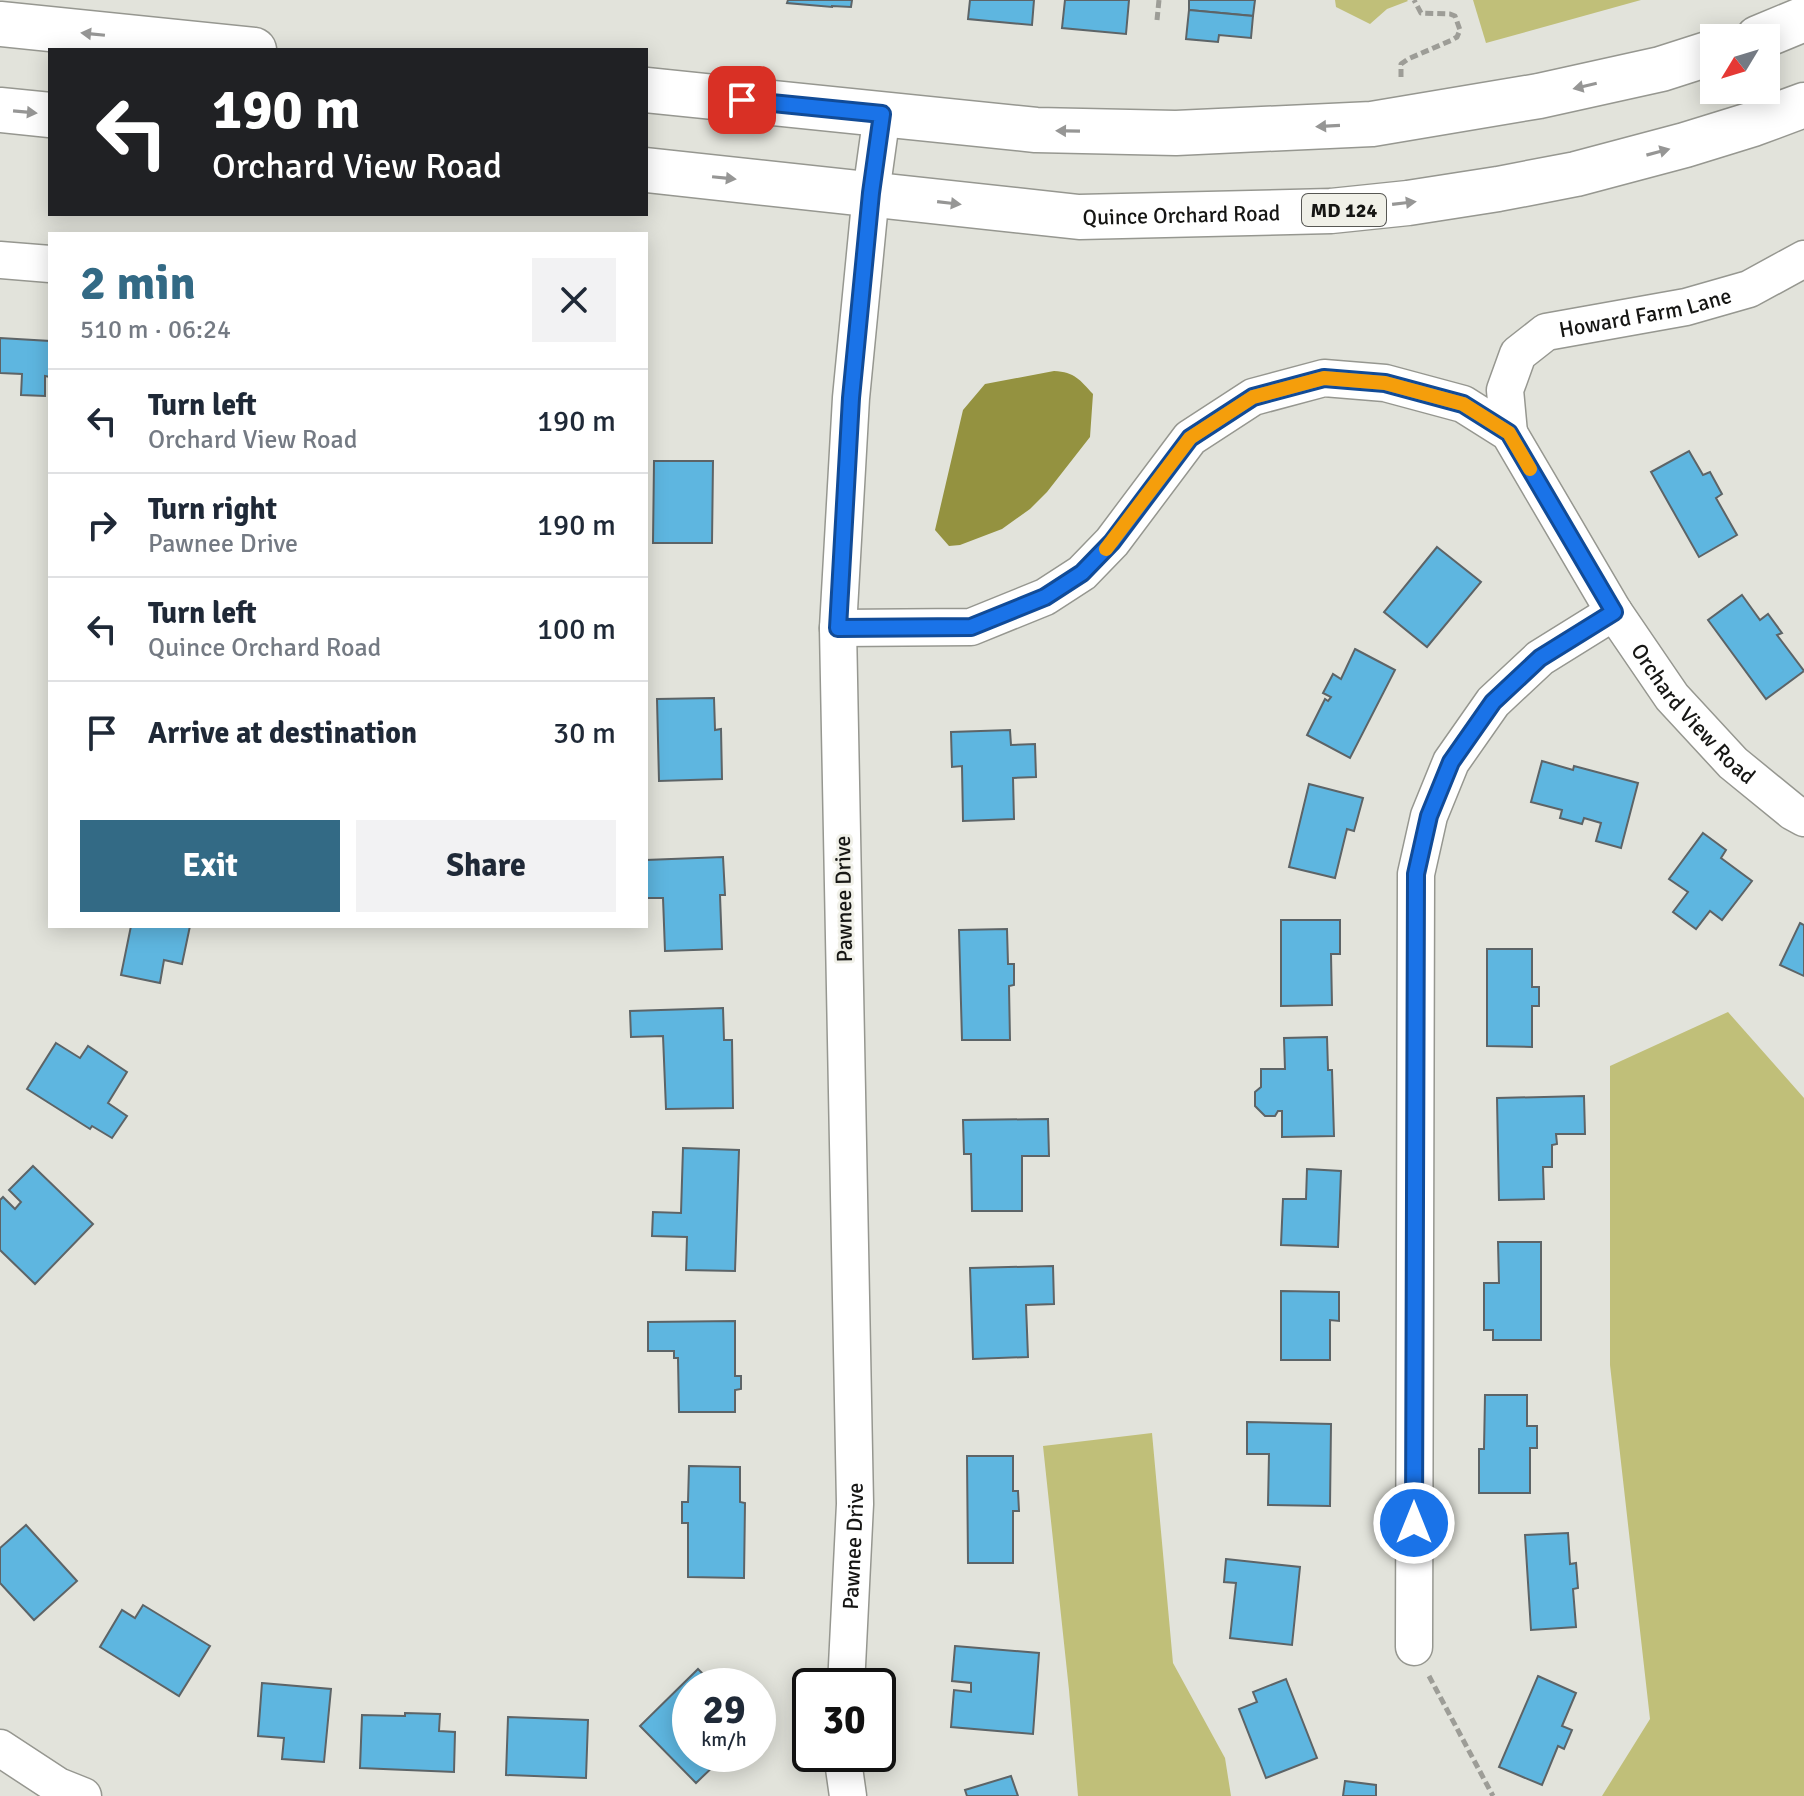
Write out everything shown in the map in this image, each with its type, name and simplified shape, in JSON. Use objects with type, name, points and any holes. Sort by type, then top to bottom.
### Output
[{"type":"main road","points":[[1780,29],[1804,19]]},
{"type":"main road","points":[[0,24],[234,48]]},
{"type":"main road","points":[[648,90],[1036,130],[1176,133],[1372,124],[1539,96],[1661,69],[1700,56]]},
{"type":"main road","name":"Quince Orchard Road","points":[[648,170],[1079,217],[1331,211],[1468,194],[1576,174],[1698,141],[1804,105]]},
{"type":"main road","points":[[0,110],[48,115]]},
{"type":"street","name":"Pawnee Drive","points":[[847,1668],[855,1504],[838,628],[851,398],[882,114]]},
{"type":"street","name":"Howard Farm Lane","points":[[1509,433],[1505,390],[1518,354],[1546,332],[1711,300],[1749,289],[1804,259]]},
{"type":"street","points":[[0,260],[48,264]]},
{"type":"street","name":"Orchard View Road","points":[[838,628],[971,627],[1045,597],[1082,573],[1112,542],[1190,438],[1253,397],[1324,378],[1385,383],[1463,404],[1509,433],[1614,612],[1672,697],[1733,763],[1804,818]]},
{"type":"street","points":[[1414,1647],[1416,874],[1429,816],[1451,762],[1493,702],[1540,658],[1614,612]]},
{"type":"street","points":[[0,1748],[58,1786],[83,1796]]},
{"type":"street","points":[[845,1772],[848,1796]]},
{"type":"path","points":[[1157,20],[1159,0]]},
{"type":"path","points":[[1401,77],[1400,67],[1404,61],[1452,40],[1460,30],[1457,18],[1452,14],[1421,13],[1414,0]]},
{"type":"path","points":[[1414,1647],[1493,1796]]},
{"type":"shaded area","points":[[1335,0],[1408,1],[1387,9],[1370,24],[1336,7]]},
{"type":"shaded area","points":[[1473,0],[1641,0],[1486,43]]},
{"type":"shaded area","points":[[1054,371],[1072,375],[1093,394],[1090,437],[1030,509],[1002,529],[960,545],[949,546],[935,530],[963,410],[985,384]]},
{"type":"shaded area","points":[[1728,1012],[1804,1098],[1804,1796],[1602,1796],[1650,1719],[1610,1365],[1610,1066]]},
{"type":"shaded area","points":[[1152,1433],[1173,1663],[1225,1758],[1231,1796],[1078,1796],[1043,1446]]},
{"type":"building","points":[[788,0],[852,0],[851,7],[832,7],[787,3]]},
{"type":"building","points":[[970,0],[1034,0],[1032,25],[968,19]]},
{"type":"building","points":[[1065,0],[1129,0],[1126,34],[1062,28]]},
{"type":"building","points":[[1189,0],[1255,0],[1253,16],[1189,10]]},
{"type":"building","points":[[1189,10],[1253,16],[1251,38],[1219,35],[1218,42],[1186,39]]},
{"type":"building","points":[[0,338],[48,341],[45,396],[21,395],[22,374],[0,373]]},
{"type":"building","points":[[1689,451],[1703,475],[1710,472],[1722,494],[1716,498],[1737,535],[1699,557],[1651,472]]},
{"type":"building","points":[[654,461],[713,461],[712,543],[653,543]]},
{"type":"building","points":[[1437,547],[1481,582],[1427,647],[1384,612]]},
{"type":"building","points":[[1742,595],[1760,620],[1768,614],[1782,633],[1777,635],[1804,671],[1766,699],[1708,620]]},
{"type":"building","points":[[1355,649],[1395,670],[1350,758],[1307,735],[1325,699],[1328,701],[1331,697],[1323,693],[1333,674],[1341,679]]},
{"type":"building","points":[[714,698],[715,730],[721,729],[722,779],[659,781],[657,699]]},
{"type":"building","points":[[1010,730],[1011,745],[1035,744],[1036,777],[1013,778],[1014,819],[963,821],[962,766],[952,767],[951,732]]},
{"type":"building","points":[[1542,761],[1638,783],[1621,848],[1596,841],[1601,823],[1584,818],[1582,824],[1560,818],[1562,810],[1531,802]]},
{"type":"building","points":[[1309,784],[1363,798],[1354,831],[1347,829],[1335,878],[1289,867]]},
{"type":"building","points":[[1703,833],[1726,850],[1721,858],[1752,881],[1722,920],[1710,911],[1696,929],[1673,912],[1688,892],[1669,879]]},
{"type":"building","points":[[723,857],[725,895],[720,895],[722,949],[665,951],[663,898],[648,898],[648,860]]},
{"type":"building","points":[[1281,920],[1340,920],[1340,954],[1331,954],[1332,1005],[1281,1006]]},
{"type":"building","points":[[1800,923],[1804,925],[1804,976],[1780,965]]},
{"type":"building","points":[[131,928],[190,928],[182,964],[164,960],[160,983],[121,975]]},
{"type":"building","points":[[1007,929],[1008,964],[1014,964],[1014,985],[1009,986],[1010,1040],[962,1040],[959,930]]},
{"type":"building","points":[[1487,949],[1532,949],[1532,987],[1539,987],[1539,1006],[1532,1006],[1532,1047],[1487,1046]]},
{"type":"building","points":[[723,1008],[724,1040],[732,1040],[733,1108],[666,1109],[663,1036],[631,1037],[630,1011]]},
{"type":"building","points":[[1327,1037],[1328,1070],[1332,1070],[1334,1136],[1282,1137],[1282,1111],[1275,1116],[1265,1116],[1255,1106],[1255,1092],[1261,1087],[1261,1069],[1285,1069],[1284,1038]]},
{"type":"building","points":[[56,1043],[80,1058],[88,1046],[127,1072],[108,1103],[127,1116],[112,1138],[92,1126],[90,1129],[27,1089]]},
{"type":"building","points":[[1584,1096],[1585,1134],[1556,1134],[1557,1144],[1552,1145],[1552,1167],[1543,1167],[1544,1199],[1499,1200],[1497,1098]]},
{"type":"building","points":[[1048,1119],[1049,1156],[1022,1156],[1022,1211],[972,1211],[971,1154],[964,1154],[963,1120]]},
{"type":"building","points":[[683,1148],[739,1150],[735,1271],[686,1270],[687,1237],[652,1236],[653,1212],[681,1213]]},
{"type":"building","points":[[33,1166],[93,1224],[35,1284],[0,1250],[0,1200],[3,1197],[15,1209],[21,1202],[9,1190]]},
{"type":"building","points":[[1307,1169],[1341,1171],[1338,1247],[1281,1245],[1283,1199],[1306,1199]]},
{"type":"building","points":[[1498,1242],[1541,1242],[1541,1340],[1493,1340],[1493,1330],[1484,1330],[1484,1283],[1499,1283]]},
{"type":"building","points":[[1053,1266],[1054,1304],[1026,1305],[1028,1357],[973,1359],[970,1268]]},
{"type":"building","points":[[1281,1291],[1339,1292],[1339,1321],[1330,1320],[1330,1360],[1281,1360]]},
{"type":"building","points":[[735,1321],[735,1376],[741,1376],[741,1389],[735,1390],[735,1412],[679,1412],[678,1358],[674,1358],[674,1351],[648,1351],[648,1322]]},
{"type":"building","points":[[1485,1395],[1527,1395],[1527,1426],[1537,1426],[1537,1448],[1530,1448],[1530,1493],[1479,1493],[1479,1449],[1484,1449]]},
{"type":"building","points":[[1247,1422],[1331,1424],[1330,1506],[1268,1505],[1269,1454],[1247,1454]]},
{"type":"building","points":[[967,1456],[1013,1456],[1013,1491],[1018,1491],[1019,1511],[1013,1511],[1013,1563],[968,1563]]},
{"type":"building","points":[[689,1466],[740,1467],[740,1502],[745,1503],[744,1578],[688,1577],[688,1523],[682,1523],[682,1502],[688,1502]]},
{"type":"building","points":[[26,1525],[77,1581],[34,1620],[0,1583],[0,1548]]},
{"type":"building","points":[[1568,1533],[1570,1564],[1576,1563],[1578,1588],[1573,1589],[1576,1627],[1531,1630],[1525,1535]]},
{"type":"building","points":[[1226,1559],[1300,1567],[1292,1645],[1230,1638],[1236,1583],[1224,1582]]},
{"type":"building","points":[[143,1605],[210,1646],[179,1696],[100,1647],[122,1610],[135,1618]]},
{"type":"building","points":[[955,1646],[1039,1653],[1033,1734],[951,1727],[954,1690],[971,1692],[971,1683],[952,1681]]},
{"type":"building","points":[[1538,1676],[1576,1693],[1562,1726],[1572,1730],[1564,1749],[1558,1746],[1542,1785],[1499,1767]]},
{"type":"building","points":[[1286,1679],[1317,1758],[1266,1778],[1239,1709],[1257,1702],[1253,1692]]},
{"type":"building","points":[[262,1683],[331,1689],[324,1762],[282,1759],[284,1738],[258,1736]]},
{"type":"building","points":[[672,1695],[672,1759],[640,1726]]},
{"type":"building","points":[[405,1713],[440,1714],[439,1731],[455,1732],[454,1772],[360,1768],[362,1715],[405,1716]]},
{"type":"building","points":[[508,1717],[588,1720],[586,1778],[506,1775]]},
{"type":"building","points":[[685,1772],[707,1772],[696,1783]]},
{"type":"building","points":[[1011,1776],[1018,1796],[967,1796],[965,1790]]},
{"type":"building","points":[[1345,1781],[1376,1785],[1376,1796],[1343,1796]]},
{"type":"slow traffic","points":[[1106,549],[1190,438],[1253,397],[1324,378],[1385,383],[1463,404],[1509,433],[1530,469]]},
{"type":"route","points":[[742,100],[882,114],[851,398],[838,628],[971,627],[1045,597],[1082,573],[1112,542],[1190,438],[1253,397],[1324,378],[1385,383],[1463,404],[1509,433],[1614,612],[1540,658],[1493,702],[1451,762],[1429,816],[1416,874],[1414,1523]]}]
